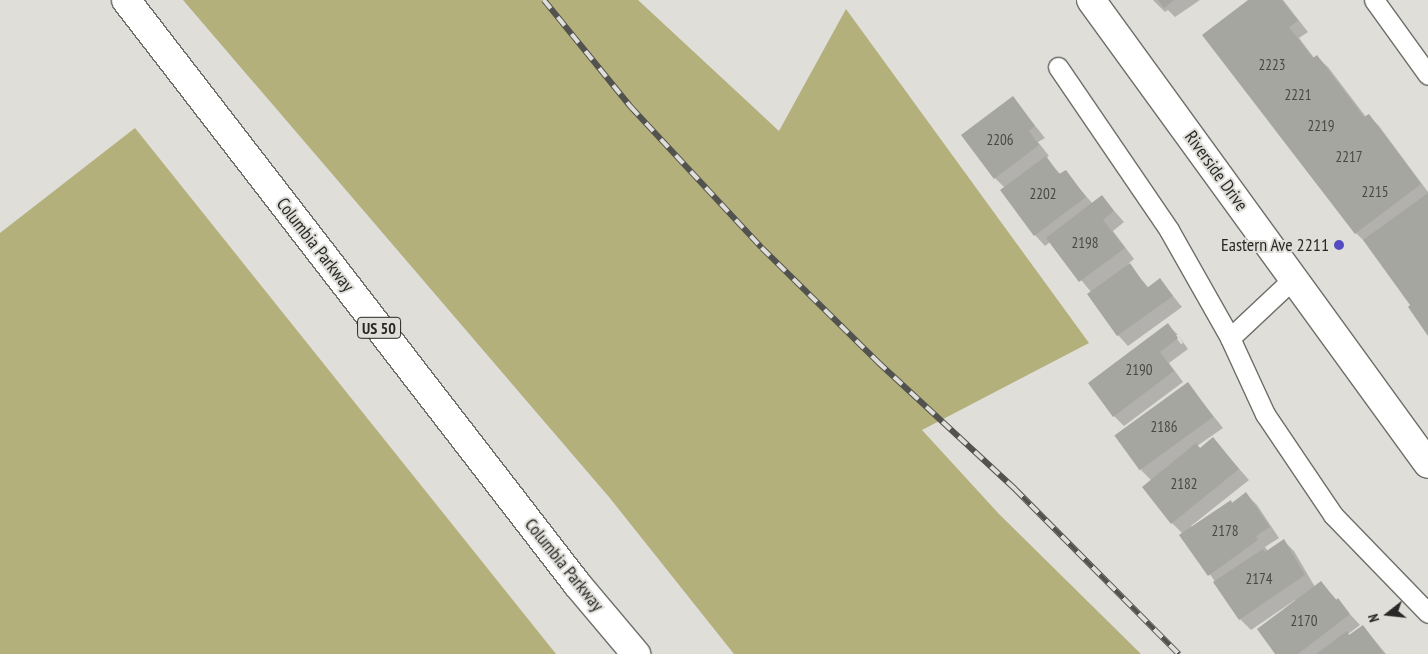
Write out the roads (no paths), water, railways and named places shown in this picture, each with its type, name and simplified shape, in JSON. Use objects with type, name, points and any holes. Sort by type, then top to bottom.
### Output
[{"type":"main road","name":"Columbia Parkway","points":[[126,0],[571,576],[636,654]]},
{"type":"main road","name":"Riverside Drive","points":[[1092,0],[1428,464]]},
{"type":"lane","points":[[1374,0],[1428,75]]},
{"type":"lane","points":[[1058,68],[1169,230],[1230,338],[1265,414],[1333,515],[1428,613]]},
{"type":"lane","points":[[1230,338],[1294,278]]},
{"type":"railway","points":[[544,0],[631,107],[762,248],[878,362],[1015,489],[1179,654]]},
{"type":"place","name":"Eastern Ave 2211","points":[[1339,245]]}]
